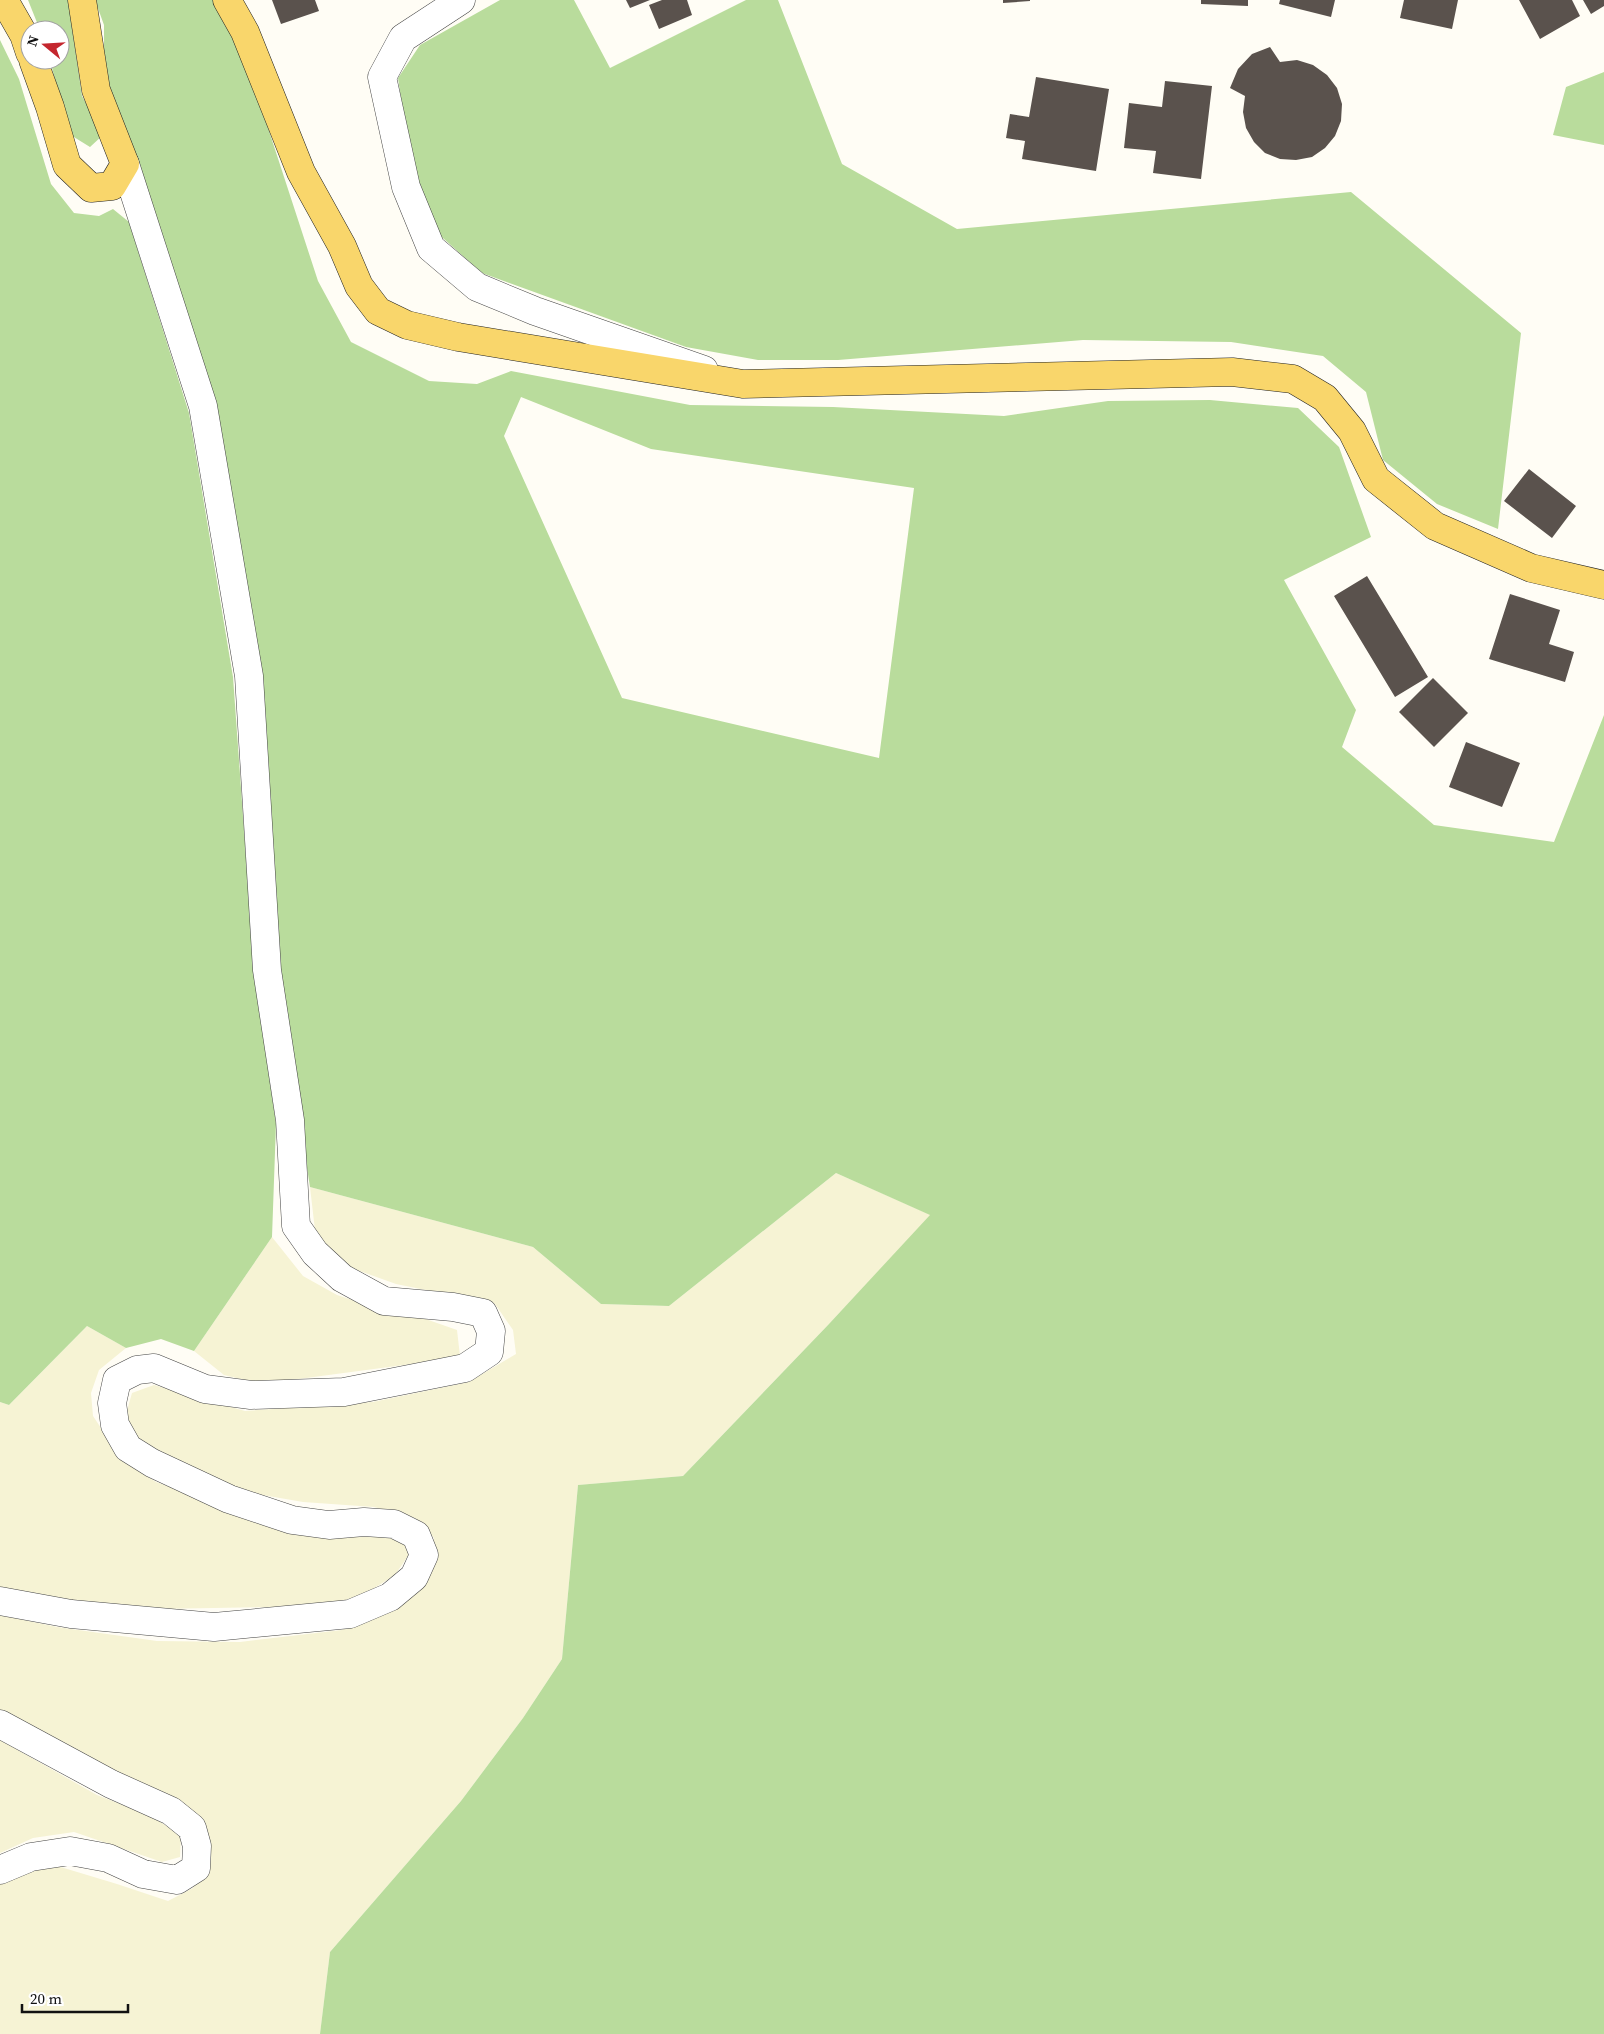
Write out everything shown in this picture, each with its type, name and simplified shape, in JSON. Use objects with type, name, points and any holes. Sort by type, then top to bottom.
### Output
[{"type":"main road","points":[[4,0],[20,28]]},
{"type":"main road","points":[[37,70],[67,165],[91,188],[112,186],[125,164],[96,90],[82,0]]},
{"type":"main road","points":[[227,0],[245,32],[302,172],[342,246],[359,286],[378,311],[407,326],[458,337],[743,384],[1232,372],[1293,379],[1326,398],[1352,431],[1376,478],[1436,526],[1531,568],[1604,584]]},
{"type":"street","points":[[461,0],[404,38],[382,77],[406,187],[431,248],[477,287],[535,311],[743,384]]},
{"type":"street","points":[[0,1601],[70,1614],[214,1627],[350,1614],[390,1597],[414,1577],[424,1555],[416,1535],[394,1524],[364,1522],[329,1525],[292,1520],[229,1499],[152,1463],[128,1448],[115,1425],[112,1403],[117,1380],[138,1370],[154,1368],[205,1389],[251,1396],[344,1392],[465,1368],[489,1352],[491,1331],[483,1313],[453,1307],[384,1300],[342,1278],[315,1253],[296,1226],[290,1120],[267,970],[249,676],[202,406],[125,164]]},
{"type":"street","points":[[0,1724],[111,1784],[171,1811],[192,1828],[197,1846],[196,1868],[177,1880],[143,1874],[108,1858],[70,1850],[31,1857],[0,1870]]},
{"type":"shaded area","points":[[836,1173],[931,1215],[683,1476],[578,1485],[562,1659],[523,1718],[461,1801],[330,1952],[320,2034],[0,2034],[0,1881],[54,1865],[168,1901],[193,1888],[209,1863],[209,1837],[189,1810],[0,1713],[0,1615],[57,1627],[157,1641],[240,1642],[342,1630],[394,1602],[427,1575],[434,1538],[415,1518],[374,1507],[303,1502],[246,1492],[143,1451],[124,1421],[132,1393],[154,1385],[245,1411],[373,1402],[469,1382],[516,1354],[513,1330],[495,1304],[396,1284],[343,1265],[316,1239],[310,1187],[533,1247],[601,1304],[669,1306]]},
{"type":"shaded area","points":[[272,1237],[303,1276],[337,1295],[374,1307],[417,1316],[457,1330],[460,1356],[261,1384],[224,1375],[194,1351]]},
{"type":"shaded area","points":[[87,1326],[126,1348],[99,1370],[91,1393],[93,1416],[109,1440],[129,1464],[156,1482],[313,1537],[353,1529],[395,1534],[412,1550],[395,1575],[368,1592],[337,1603],[272,1607],[157,1609],[80,1606],[0,1587],[0,1402],[9,1405]]},
{"type":"shaded area","points":[[0,1740],[97,1795],[149,1815],[181,1835],[180,1857],[162,1862],[74,1832],[33,1838],[0,1853]]},
{"type":"green space","points":[[28,0],[68,0],[82,96],[103,135],[90,147],[69,134],[53,70],[70,70],[70,20],[36,20]]},
{"type":"green space","points":[[95,0],[217,0],[238,36],[318,281],[351,342],[429,381],[477,384],[511,371],[690,405],[833,407],[1004,416],[1108,401],[1210,400],[1298,408],[1339,447],[1371,537],[1284,580],[1356,710],[1342,747],[1434,825],[1554,842],[1604,715],[1604,2034],[320,2034],[330,1952],[461,1801],[523,1718],[562,1659],[578,1485],[683,1476],[828,1325],[930,1215],[836,1173],[669,1306],[601,1304],[533,1247],[310,1187],[275,963],[208,402],[104,81],[104,25]],"holes":[[[521,397],[651,449],[914,488],[879,758],[622,698],[504,436]]]},
{"type":"green space","points":[[500,0],[574,0],[610,68],[746,0],[778,0],[842,164],[957,229],[1351,192],[1521,333],[1498,529],[1437,504],[1383,460],[1366,392],[1323,356],[1231,342],[1083,340],[838,360],[758,360],[686,347],[482,273],[435,231],[412,177],[398,78],[420,45]]},
{"type":"green space","points":[[0,40],[19,79],[51,184],[74,213],[99,216],[113,209],[129,222],[189,413],[233,677],[254,969],[276,1124],[272,1237],[194,1351],[161,1339],[126,1348],[87,1326],[9,1405],[0,1402]]},
{"type":"green space","points":[[1604,72],[1604,145],[1553,135],[1566,87]]},
{"type":"building","points":[[272,0],[315,0],[319,11],[281,24]]},
{"type":"building","points":[[626,0],[650,0],[630,8]]},
{"type":"building","points":[[662,0],[687,0],[692,15],[659,29],[649,5]]},
{"type":"building","points":[[1003,0],[1030,0],[1030,1],[1003,3]]},
{"type":"building","points":[[1201,0],[1248,0],[1248,6],[1201,4]]},
{"type":"building","points":[[1280,0],[1335,0],[1331,17],[1279,4]]},
{"type":"building","points":[[1404,0],[1458,0],[1452,29],[1400,18]]},
{"type":"building","points":[[1519,0],[1572,0],[1580,16],[1540,39]]},
{"type":"building","points":[[1583,0],[1604,0],[1604,6],[1591,14]]},
{"type":"building","points":[[1270,47],[1280,62],[1297,60],[1313,65],[1327,75],[1337,88],[1342,104],[1341,121],[1335,136],[1325,148],[1312,157],[1296,160],[1280,159],[1265,153],[1254,142],[1246,128],[1243,112],[1245,96],[1230,88],[1238,69],[1252,54]]},
{"type":"building","points":[[1036,77],[1109,89],[1096,171],[1022,159],[1025,141],[1006,138],[1010,114],[1029,117]]},
{"type":"building","points":[[1165,81],[1212,86],[1201,179],[1153,173],[1156,151],[1124,148],[1129,103],[1162,107]]},
{"type":"building","points":[[1529,469],[1576,506],[1552,538],[1504,501]]},
{"type":"building","points":[[1367,576],[1428,677],[1395,697],[1334,596]]},
{"type":"building","points":[[1510,594],[1560,610],[1549,644],[1574,652],[1565,682],[1489,659]]},
{"type":"building","points":[[1433,678],[1468,713],[1434,747],[1399,712]]},
{"type":"building","points":[[1466,742],[1520,763],[1502,807],[1449,787]]}]
